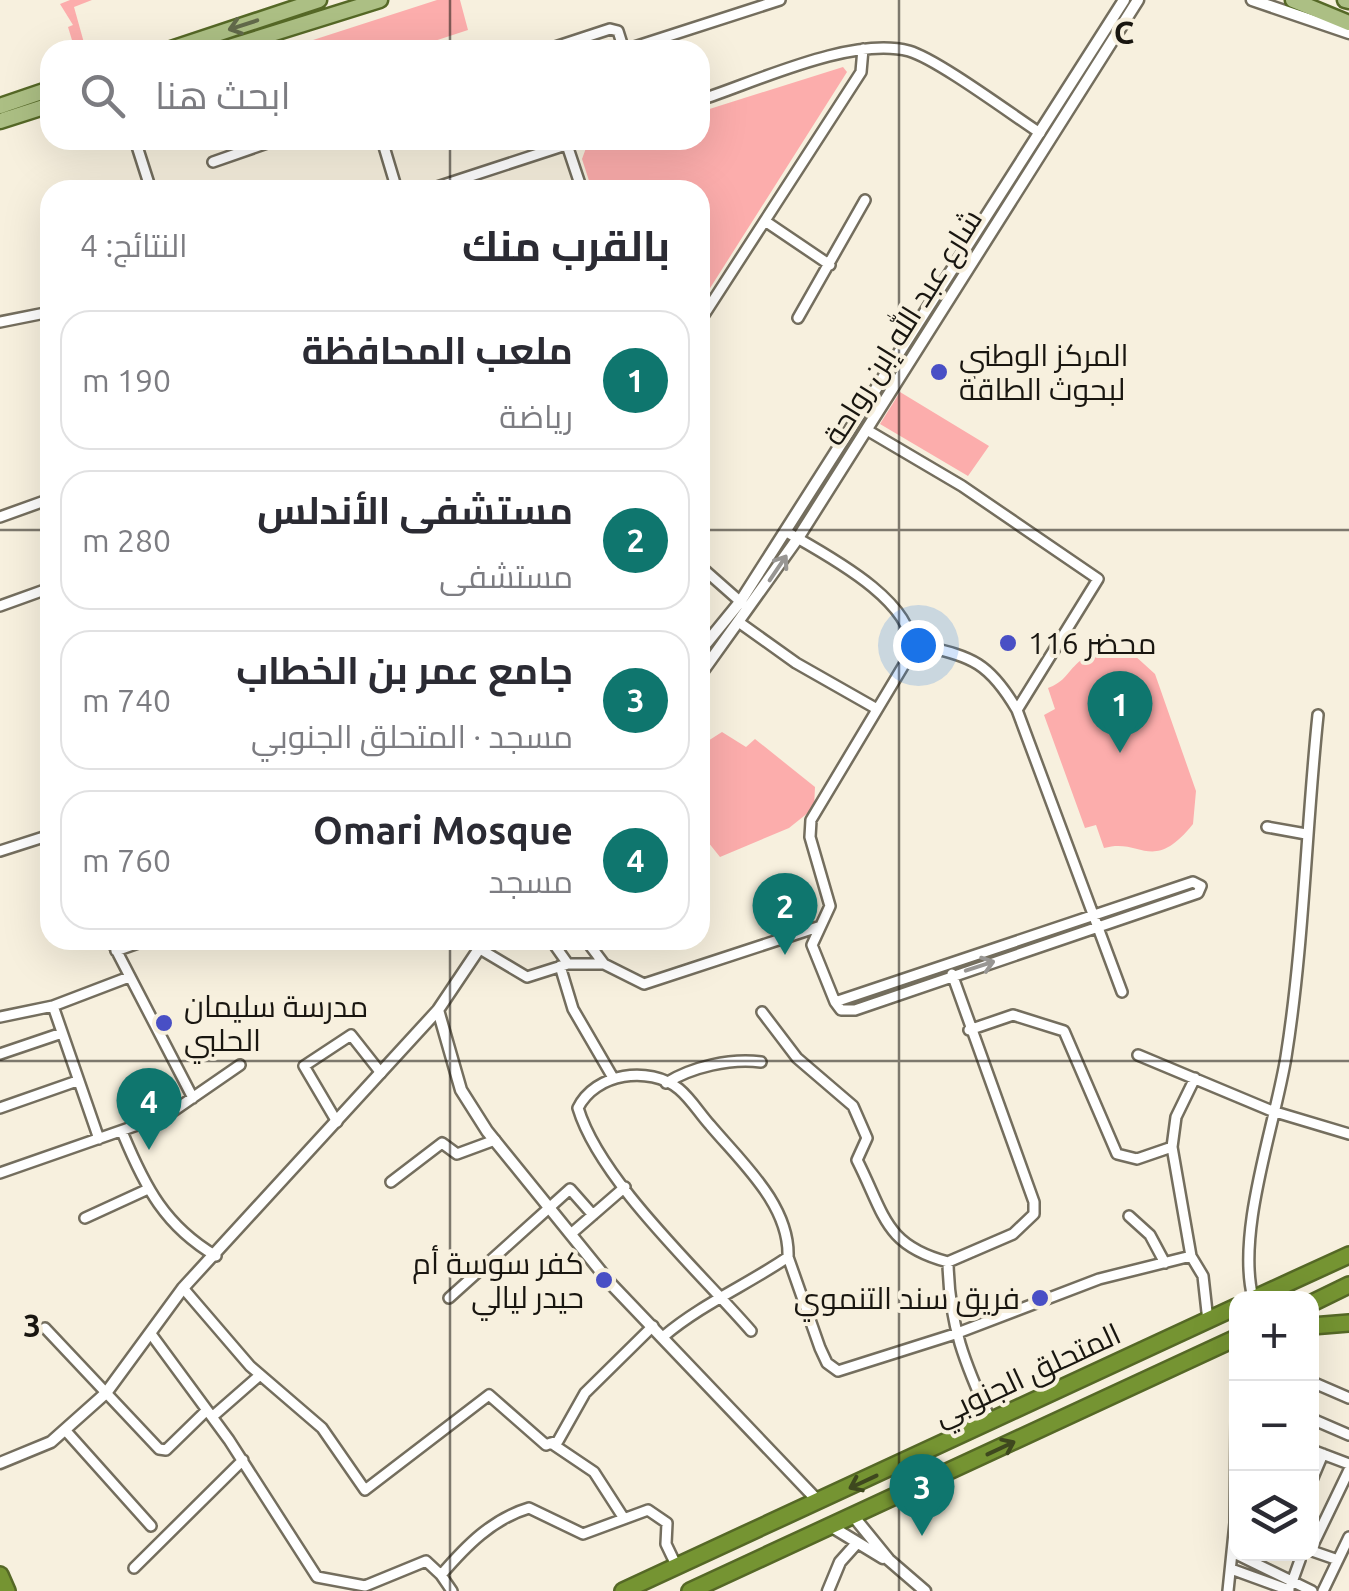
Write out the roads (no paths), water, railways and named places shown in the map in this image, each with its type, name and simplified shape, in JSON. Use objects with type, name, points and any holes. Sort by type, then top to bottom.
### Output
[{"type":"highway","points":[[1269,1291],[1349,1252]]},
{"type":"highway","points":[[1319,1300],[1349,1285]]},
{"type":"highway","name":"المتحلق الجنوبي","points":[[624,1591],[1229,1310]]},
{"type":"highway","points":[[1319,1326],[1344,1324]]},
{"type":"highway","name":"المتحلق الجنوبي","points":[[690,1591],[1229,1344]]},
{"type":"highway","points":[[0,1578],[5,1591]]},
{"type":"main road","points":[[198,40],[318,0]]},
{"type":"main road","points":[[251,40],[380,0]]},
{"type":"main road","points":[[1293,0],[1349,23]]},
{"type":"main road","points":[[1318,0],[1349,12]]},
{"type":"main road","points":[[295,8],[301,24]]},
{"type":"main road","points":[[0,106],[40,92]]},
{"type":"main road","points":[[0,120],[40,108]]},
{"type":"street","points":[[656,40],[780,0]]},
{"type":"street","name":"شارع عبد الله إبن رواحة","points":[[710,662],[740,623],[745,606],[786,531],[1124,0]]},
{"type":"street","name":"شارع عبد الله إبن رواحة","points":[[710,640],[745,606],[798,538],[1138,0]]},
{"type":"street","points":[[1252,0],[1349,34]]},
{"type":"street","points":[[575,40],[610,28],[618,32],[621,40]]},
{"type":"street","points":[[710,305],[861,72],[863,49]]},
{"type":"street","points":[[710,97],[863,49],[912,52],[1040,133]]},
{"type":"street","points":[[137,150],[148,180]]},
{"type":"street","points":[[213,162],[247,150]]},
{"type":"street","points":[[385,150],[395,180]]},
{"type":"street","points":[[459,180],[552,150]]},
{"type":"street","points":[[569,150],[579,180]]},
{"type":"street","points":[[798,318],[865,200]]},
{"type":"street","points":[[765,220],[830,265]]},
{"type":"street","points":[[0,322],[40,314]]},
{"type":"street","points":[[867,430],[976,496],[1098,579],[1017,710]]},
{"type":"street","points":[[0,517],[40,503]]},
{"type":"street","points":[[786,531],[868,583],[900,614],[913,642],[911,654],[811,820],[810,837],[830,906],[812,945],[835,1002],[850,1012],[1198,893],[1201,886],[1192,882],[835,1002]]},
{"type":"street","points":[[710,575],[745,606]]},
{"type":"street","points":[[0,606],[40,592]]},
{"type":"street","points":[[740,623],[796,662],[878,709]]},
{"type":"street","points":[[913,642],[965,654],[992,672],[1017,710],[1122,992]]},
{"type":"street","points":[[1253,1291],[1250,1270],[1254,1219],[1272,1111],[1286,1062],[1302,938],[1306,834],[1318,714]]},
{"type":"street","points":[[1267,827],[1306,834]]},
{"type":"street","points":[[0,851],[40,837]]},
{"type":"street","points":[[594,950],[604,964],[644,984],[818,926]]},
{"type":"street","points":[[121,950],[116,952],[192,1098]]},
{"type":"street","points":[[0,1463],[36,1450],[66,1431],[106,1393],[184,1288],[438,1010],[479,950]]},
{"type":"street","points":[[491,950],[527,977],[564,965],[604,964]]},
{"type":"street","points":[[556,950],[564,965],[573,1009],[612,1076]]},
{"type":"street","points":[[762,1012],[797,1058],[853,1106],[867,1138],[857,1160],[900,1243],[914,1252],[948,1262],[1013,1234],[1034,1214],[947,962]]},
{"type":"street","points":[[0,1017],[53,1006],[129,977]]},
{"type":"street","points":[[53,1006],[99,1139]]},
{"type":"street","points":[[438,1010],[461,1090],[495,1140],[610,1284],[664,1336],[783,1469],[819,1502]]},
{"type":"street","points":[[970,1030],[1013,1015],[1064,1030],[1117,1154],[1137,1159],[1172,1147]]},
{"type":"street","points":[[0,1054],[62,1032]]},
{"type":"street","points":[[337,1122],[304,1066],[351,1034],[381,1073]]},
{"type":"street","points":[[1138,1055],[1272,1111],[1349,1134]]},
{"type":"street","points":[[666,1083],[683,1073],[745,1060],[761,1062]]},
{"type":"street","points":[[0,1173],[123,1134],[169,1114],[240,1065]]},
{"type":"street","points":[[750,1331],[625,1187],[583,1125],[578,1108],[583,1097],[612,1076],[678,1088],[762,1188],[789,1238],[788,1256],[820,1348],[827,1363],[838,1371],[956,1334],[1099,1279],[1191,1256]]},
{"type":"street","points":[[1194,1078],[1176,1118],[1172,1147],[1191,1256],[1203,1276],[1208,1321]]},
{"type":"street","points":[[0,1108],[77,1081]]},
{"type":"street","points":[[123,1134],[146,1190],[179,1231],[216,1256]]},
{"type":"street","points":[[391,1182],[442,1143],[458,1154],[495,1140]]},
{"type":"street","points":[[572,1233],[625,1187]]},
{"type":"street","points":[[85,1218],[146,1190]]},
{"type":"street","points":[[449,1298],[570,1190],[593,1215]]},
{"type":"street","points":[[1129,1216],[1150,1235],[1164,1263]]},
{"type":"street","points":[[664,1336],[788,1256]]},
{"type":"street","points":[[948,1262],[956,1334],[991,1421]]},
{"type":"street","points":[[184,1288],[260,1375],[322,1428],[365,1490],[488,1395],[546,1445],[558,1442],[585,1393],[653,1326]]},
{"type":"street","points":[[45,1328],[162,1451],[260,1375]]},
{"type":"street","points":[[150,1334],[243,1460],[324,1582],[373,1585],[426,1561],[452,1591]]},
{"type":"street","points":[[1319,1385],[1349,1398]]},
{"type":"street","points":[[1319,1422],[1349,1435]]},
{"type":"street","points":[[66,1431],[150,1526]]},
{"type":"street","points":[[552,1443],[594,1472],[624,1517]]},
{"type":"street","points":[[1319,1453],[1349,1467],[1319,1533]]},
{"type":"street","points":[[1316,1471],[1323,1454]]},
{"type":"street","points":[[134,1568],[243,1460]]},
{"type":"street","points":[[441,1575],[500,1517],[529,1508],[583,1534],[648,1510],[667,1522],[666,1544],[677,1566]]},
{"type":"street","points":[[854,1517],[889,1560],[925,1591]]},
{"type":"street","points":[[832,1526],[889,1560]]},
{"type":"street","points":[[1324,1591],[1349,1537]]},
{"type":"street","points":[[828,1591],[840,1562],[857,1543]]},
{"type":"street","points":[[1319,1552],[1338,1560]]},
{"type":"street","points":[[1228,1591],[1231,1561]]},
{"type":"street","points":[[1247,1561],[1290,1587]]},
{"type":"street","points":[[1290,1587],[1300,1561]]},
{"type":"street","points":[[1230,1569],[1312,1591]]},
{"type":"place","name":"المركز الوطني لبحوث الطاقة","points":[[939,372]]},
{"type":"place","name":"محضر 116","points":[[1008,643]]},
{"type":"place","name":"ملعب المحافظة","points":[[1120,753]]},
{"type":"place","name":"مستشفى الأندلس","points":[[785,955]]},
{"type":"place","name":"مدرسة سليمان الحلبي","points":[[164,1023]]},
{"type":"place","name":"Omari Mosque","points":[[149,1150]]},
{"type":"place","name":"كفر سوسة أم حيدر ليالي","points":[[604,1280]]},
{"type":"place","name":"فريق سند التنموي","points":[[1040,1298]]},
{"type":"place","name":"جامع عمر بن الخطاب","points":[[922,1536]]}]
